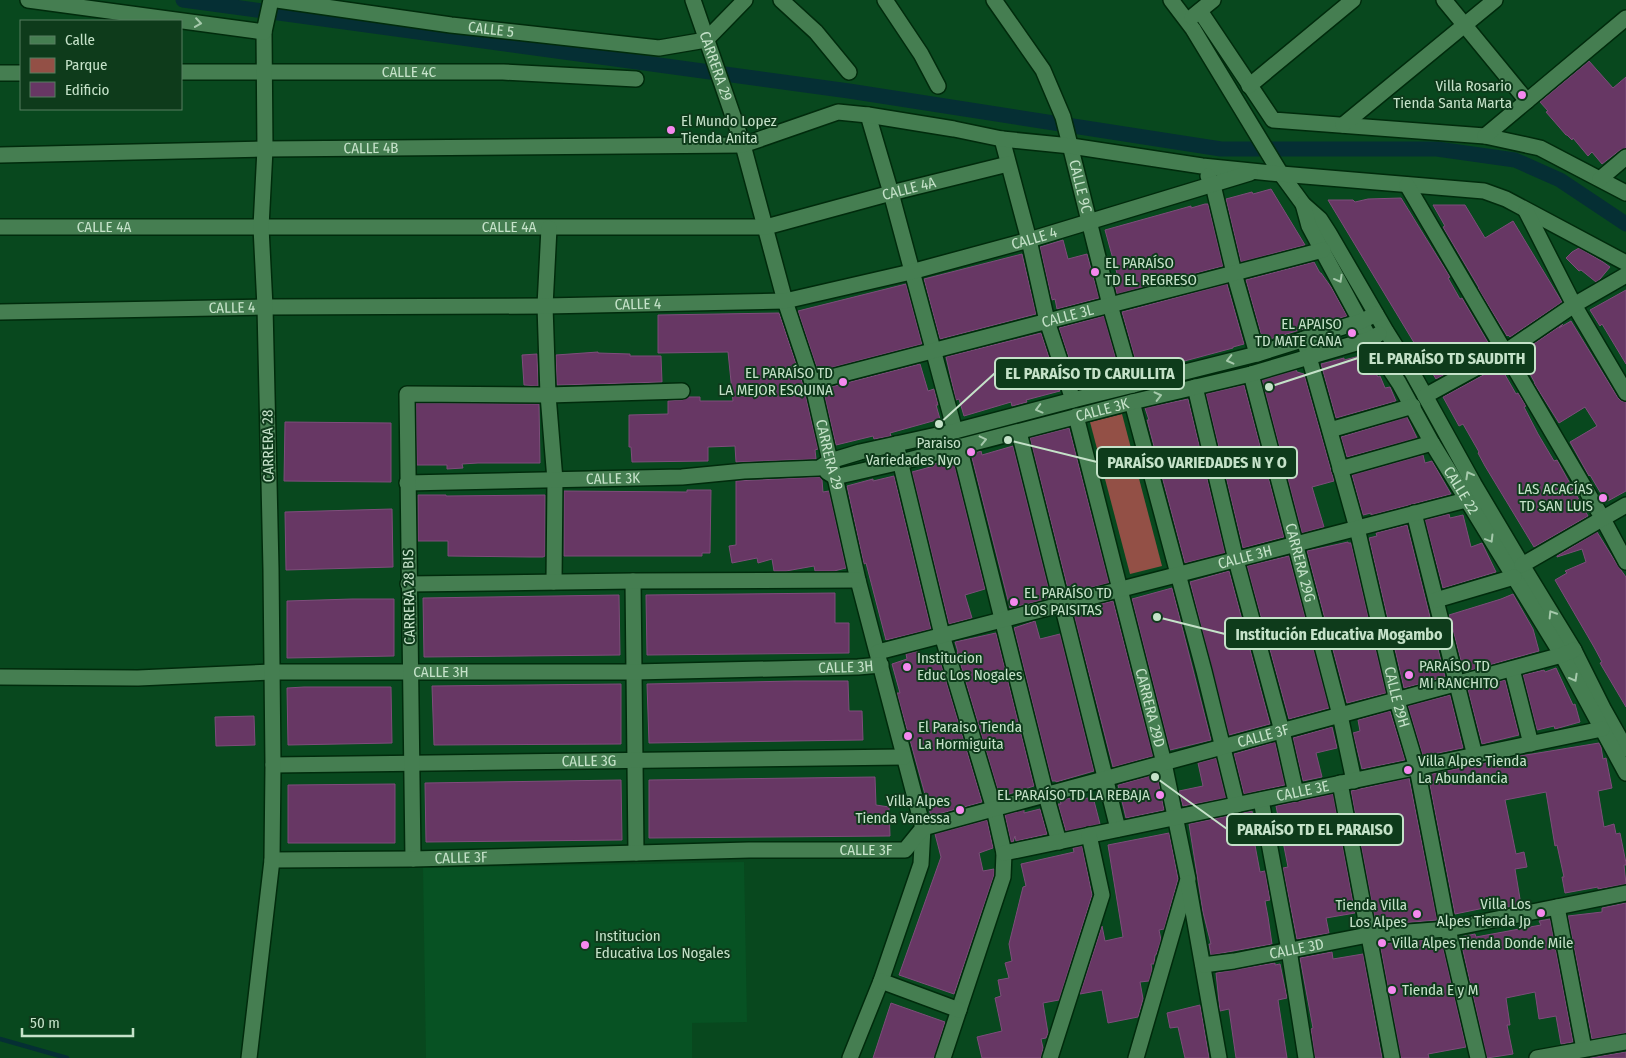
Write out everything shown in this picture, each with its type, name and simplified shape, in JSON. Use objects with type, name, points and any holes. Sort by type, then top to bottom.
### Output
[{"type":"street","name":"CALLE 5","points":[[28,0],[270,12],[451,25],[659,48],[706,40]]},
{"type":"street","name":"CARRERA 29","points":[[693,0],[744,145],[785,301],[812,382],[824,465]]},
{"type":"street","points":[[706,40],[744,0]]},
{"type":"street","points":[[780,0],[816,32],[849,72]]},
{"type":"street","points":[[885,0],[921,54],[938,86]]},
{"type":"street","name":"CALLE 9C","points":[[994,0],[1043,70],[1062,117],[1110,305],[1133,385]]},
{"type":"street","name":"CALLE 22","points":[[1171,0],[1187,21],[1272,161],[1303,204],[1320,220],[1330,233],[1425,396],[1518,571],[1626,749]]},
{"type":"street","points":[[1187,21],[1213,0]]},
{"type":"street","points":[[1249,86],[1354,0]]},
{"type":"street","points":[[1444,0],[1527,101]]},
{"type":"street","points":[[1344,125],[1495,0]]},
{"type":"street","points":[[1200,11],[1273,120],[1485,136],[1540,148],[1626,193]]},
{"type":"street","name":"CARRERA 28","points":[[249,1058],[272,860],[272,672],[266,307],[262,227],[266,71],[270,12]]},
{"type":"street","points":[[1485,136],[1626,18]]},
{"type":"street","name":"CALLE 4C","points":[[182,72],[502,72],[636,79]]},
{"type":"street","points":[[0,73],[20,73]]},
{"type":"street","name":"CALLE 4","points":[[744,145],[838,112],[954,129],[1002,139],[1069,141],[1202,166],[1484,191],[1506,199],[1626,263]]},
{"type":"street","points":[[868,115],[957,438],[1059,842]]},
{"type":"street","points":[[1002,139],[1029,240],[1047,321],[1073,400]]},
{"type":"street","name":"CALLE 4B","points":[[0,155],[265,149],[744,145]]},
{"type":"street","points":[[1600,179],[1626,157]]},
{"type":"street","name":"CALLE 4A","points":[[0,227],[766,227],[1008,164]]},
{"type":"street","points":[[1202,166],[1212,185],[1257,354]]},
{"type":"street","name":"CALLE 4","points":[[0,312],[266,307],[545,306],[785,301],[911,272],[1029,240],[1256,172]]},
{"type":"street","points":[[1407,185],[1603,519],[1626,562]]},
{"type":"street","name":"CALLE 22","points":[[1303,204],[1309,226],[1370,338],[1466,500],[1518,571]]},
{"type":"street","points":[[1526,210],[1574,305],[1626,393]]},
{"type":"street","points":[[548,228],[545,306],[548,396],[554,480],[554,582]]},
{"type":"street","name":"CALLE 3L","points":[[812,382],[1323,250]]},
{"type":"street","points":[[1425,396],[1505,352],[1574,305],[1626,275]]},
{"type":"street","name":"CALLE 3K","points":[[824,465],[835,476],[901,462],[957,438],[1073,400],[1257,354],[1362,321],[1376,314]]},
{"type":"street","name":"CALLE 3K","points":[[408,483],[682,477],[824,465],[860,452],[896,444],[1019,432],[1132,402],[1251,374],[1308,358],[1386,331]]},
{"type":"street","name":"CALLE 29H","points":[[1304,339],[1357,528],[1397,701],[1417,768],[1448,929],[1478,1058]]},
{"type":"street","name":"CARRERA 29G","points":[[1251,374],[1340,715],[1347,782],[1368,935],[1392,1058]]},
{"type":"street","points":[[1195,387],[1236,560],[1282,731],[1296,793]]},
{"type":"street","points":[[548,396],[682,391]]},
{"type":"street","name":"CARRERA 28 BIS","points":[[413,859],[407,394],[548,396]]},
{"type":"street","points":[[1132,402],[1224,747],[1237,805]]},
{"type":"street","points":[[1330,430],[1412,406]]},
{"type":"street","name":"CARRERA 29D","points":[[1076,416],[1164,763],[1188,879],[1136,1058]]},
{"type":"street","points":[[1019,432],[1118,830]]},
{"type":"street","points":[[1340,469],[1432,443]]},
{"type":"street","points":[[896,444],[942,635],[994,809],[1004,853],[1003,878],[943,1058]]},
{"type":"street","name":"CARRERA 29","points":[[835,476],[858,580],[923,828],[921,864],[881,981],[850,1058]]},
{"type":"street","name":"CALLE 3H","points":[[0,677],[138,678],[272,672],[634,672],[879,659],[942,635],[1466,500]]},
{"type":"street","points":[[1436,600],[1518,571],[1626,505]]},
{"type":"street","points":[[1414,513],[1475,756]]},
{"type":"street","points":[[408,584],[858,580]]},
{"type":"street","points":[[633,581],[636,853]]},
{"type":"street","name":"CALLE 22","points":[[1568,652],[1602,729],[1626,773]]},
{"type":"street","name":"CALLE 3F","points":[[272,860],[413,859],[749,850],[905,850],[923,828],[1397,701],[1568,652]]},
{"type":"street","points":[[1512,669],[1531,744]]},
{"type":"street","name":"CALLE 3E","points":[[1004,853],[1602,729]]},
{"type":"street","name":"CALLE 3G","points":[[273,765],[904,757]]},
{"type":"street","points":[[1261,800],[1306,1058]]},
{"type":"street","points":[[1050,1058],[1102,894],[1089,836]]},
{"type":"street","points":[[1188,879],[1219,1058]]},
{"type":"street","name":"CALLE 3D","points":[[1203,965],[1368,935],[1448,929],[1626,893]]},
{"type":"street","points":[[1557,907],[1584,1049]]},
{"type":"street","points":[[881,981],[959,1010]]},
{"type":"street","points":[[1537,1058],[1626,1042]]},
{"type":"shaded area","name":"Institucion Educativa Los Nogales","points":[[744,862],[747,1022],[692,1023],[692,1058],[426,1058],[423,868]]},
{"type":"green space","points":[[1122,414],[1162,566],[1130,574],[1090,422]]},
{"type":"building","points":[[1589,61],[1613,88],[1626,77],[1626,148],[1620,150],[1602,164],[1592,152],[1588,156],[1573,138],[1572,140],[1566,135],[1540,102]]},
{"type":"building","points":[[1271,189],[1305,245],[1241,262],[1226,199]]},
{"type":"building","points":[[1401,198],[1490,346],[1488,347],[1490,350],[1436,379],[1328,200],[1353,200],[1355,202],[1368,199]]},
{"type":"building","points":[[1208,204],[1223,266],[1117,294],[1113,278],[1118,277],[1105,230],[1191,206],[1191,208]]},
{"type":"building","points":[[1433,205],[1465,205],[1485,238],[1513,221],[1562,302],[1510,337],[1507,336],[1443,227],[1445,226]]},
{"type":"building","points":[[1063,240],[1068,259],[1087,254],[1099,298],[1057,309],[1055,299],[1052,300],[1040,247]]},
{"type":"building","points":[[1579,248],[1610,267],[1596,282],[1581,270],[1579,271],[1566,258]]},
{"type":"building","points":[[1022,254],[1036,314],[940,339],[924,279]]},
{"type":"building","points":[[1314,262],[1347,316],[1263,341],[1246,280]]},
{"type":"building","points":[[906,284],[922,344],[818,371],[798,311]]},
{"type":"building","points":[[1227,284],[1244,344],[1162,368],[1160,359],[1137,366],[1122,312]]},
{"type":"building","points":[[1626,290],[1626,364],[1602,324],[1600,326],[1590,310]]},
{"type":"building","points":[[779,313],[803,385],[818,449],[815,450],[816,459],[736,462],[735,446],[708,447],[708,461],[632,462],[631,447],[629,447],[629,415],[668,414],[668,401],[682,400],[688,397],[700,397],[700,401],[733,401],[728,352],[658,353],[658,315]]},
{"type":"building","points":[[1104,316],[1119,370],[1117,371],[1119,378],[1079,388],[1059,328]]},
{"type":"building","points":[[1571,321],[1618,398],[1626,402],[1626,491],[1606,502],[1570,442],[1597,426],[1585,407],[1559,423],[1534,383],[1519,354],[1563,324],[1559,328]]},
{"type":"building","points":[[1041,333],[1060,391],[1026,400],[1027,402],[1012,406],[1011,402],[964,416],[959,399],[956,400],[946,357]]},
{"type":"building","points":[[598,352],[630,354],[630,356],[661,356],[662,382],[557,385],[556,355]]},
{"type":"building","points":[[537,354],[538,386],[524,385],[522,355]]},
{"type":"building","points":[[1364,355],[1378,377],[1380,376],[1385,388],[1390,387],[1396,401],[1336,418],[1321,364]]},
{"type":"building","points":[[920,364],[928,391],[934,389],[940,419],[890,433],[891,436],[874,439],[873,436],[836,445],[823,389]]},
{"type":"building","points":[[1500,366],[1516,394],[1518,393],[1526,406],[1524,407],[1538,434],[1554,461],[1557,460],[1588,516],[1534,547],[1485,466],[1463,424],[1459,426],[1443,397]]},
{"type":"building","points":[[1296,370],[1304,374],[1334,481],[1312,487],[1324,527],[1302,533],[1262,380]]},
{"type":"building","points":[[1244,385],[1284,537],[1243,548],[1206,394]]},
{"type":"building","points":[[1188,399],[1225,553],[1185,563],[1145,408]]},
{"type":"building","points":[[416,403],[539,404],[540,463],[462,464],[463,468],[447,469],[447,465],[417,465]]},
{"type":"building","points":[[1407,417],[1417,438],[1347,457],[1341,437]]},
{"type":"building","points":[[285,422],[391,423],[391,482],[284,481]]},
{"type":"building","points":[[1069,428],[1109,583],[1069,593],[1030,438]]},
{"type":"building","points":[[1013,446],[1051,598],[1010,608],[971,454],[981,451],[982,455]]},
{"type":"building","points":[[1423,455],[1425,463],[1432,461],[1451,494],[1371,515],[1371,513],[1363,515],[1352,475]]},
{"type":"building","points":[[953,459],[985,589],[965,595],[972,618],[949,624],[912,472]]},
{"type":"building","points":[[894,476],[931,629],[886,640],[866,563],[864,564],[847,486]]},
{"type":"building","points":[[820,477],[823,492],[829,491],[846,568],[834,571],[815,571],[814,566],[774,571],[772,559],[758,563],[757,558],[732,563],[729,546],[736,545],[736,481]]},
{"type":"building","points":[[687,490],[711,490],[710,553],[702,553],[702,556],[564,556],[564,491],[687,492]]},
{"type":"building","points":[[418,495],[545,495],[545,556],[448,556],[448,541],[418,541]]},
{"type":"building","points":[[392,509],[393,567],[286,570],[285,512]]},
{"type":"building","points":[[1449,514],[1450,518],[1463,515],[1471,547],[1482,543],[1496,572],[1443,588],[1425,520]]},
{"type":"building","points":[[1407,525],[1445,677],[1404,688],[1369,538],[1377,536],[1376,533]]},
{"type":"building","points":[[1597,532],[1626,577],[1626,707],[1555,580],[1567,573],[1565,571],[1586,562],[1582,549],[1557,556]]},
{"type":"building","points":[[1348,542],[1351,543],[1386,693],[1347,703],[1307,551]]},
{"type":"building","points":[[1289,556],[1329,708],[1289,719],[1247,566]]},
{"type":"building","points":[[1229,571],[1270,724],[1229,735],[1190,582]]},
{"type":"building","points":[[1172,588],[1211,740],[1170,750],[1132,599]]},
{"type":"building","points":[[835,593],[835,623],[849,623],[849,653],[647,655],[646,595]]},
{"type":"building","points":[[1513,594],[1533,629],[1539,651],[1464,672],[1449,615]]},
{"type":"building","points":[[619,595],[620,655],[424,657],[423,598]]},
{"type":"building","points":[[394,599],[394,656],[287,658],[287,601]]},
{"type":"building","points":[[1113,601],[1153,756],[1113,767],[1073,611]]},
{"type":"building","points":[[1035,621],[1040,639],[1060,634],[1094,771],[1056,782],[1052,781],[1014,628]]},
{"type":"building","points":[[996,633],[1034,786],[1000,797],[955,642]]},
{"type":"building","points":[[919,651],[922,661],[939,657],[982,802],[931,816],[897,693],[900,693],[892,664],[907,659],[906,654]]},
{"type":"building","points":[[1556,668],[1573,705],[1575,704],[1580,722],[1555,729],[1554,726],[1537,730],[1523,675],[1544,670],[1545,672]]},
{"type":"building","points":[[1505,680],[1519,735],[1482,744],[1468,690]]},
{"type":"building","points":[[848,681],[849,711],[862,711],[863,740],[649,743],[647,684]]},
{"type":"building","points":[[621,684],[621,744],[434,745],[432,686]]},
{"type":"building","points":[[391,687],[392,743],[288,745],[287,688]]},
{"type":"building","points":[[1450,695],[1463,748],[1423,756],[1408,706]]},
{"type":"building","points":[[1390,711],[1405,760],[1362,769],[1353,733],[1360,731],[1358,720]]},
{"type":"building","points":[[254,716],[255,745],[216,746],[215,717]]},
{"type":"building","points":[[1332,727],[1337,748],[1316,753],[1322,777],[1303,781],[1293,738]]},
{"type":"building","points":[[1275,742],[1285,785],[1244,794],[1234,754]]},
{"type":"building","points":[[1599,743],[1603,759],[1606,758],[1612,788],[1598,791],[1604,827],[1614,824],[1616,834],[1620,833],[1626,863],[1624,865],[1626,884],[1565,893],[1562,877],[1564,877],[1557,845],[1555,846],[1546,792],[1505,800],[1516,854],[1524,852],[1527,867],[1515,869],[1521,905],[1490,910],[1489,907],[1455,914],[1428,775],[1508,758]]},
{"type":"building","points":[[1216,758],[1226,798],[1183,806],[1179,791],[1203,786],[1198,763]]},
{"type":"building","points":[[1157,774],[1164,810],[1126,818],[1118,785]]},
{"type":"building","points":[[875,777],[876,805],[889,807],[890,836],[649,838],[649,780]]},
{"type":"building","points":[[1409,778],[1437,920],[1376,925],[1351,791]]},
{"type":"building","points":[[621,780],[622,840],[426,842],[425,783]]},
{"type":"building","points":[[395,784],[395,843],[288,843],[288,785]]},
{"type":"building","points":[[1333,794],[1355,913],[1326,918],[1329,933],[1297,939],[1283,868],[1288,867],[1276,806]]},
{"type":"building","points":[[1093,797],[1100,824],[1066,831],[1058,804],[1061,804],[1060,800],[1071,798],[1073,801]]},
{"type":"building","points":[[1040,809],[1047,834],[1016,841],[1015,836],[1013,842],[1011,842],[1005,815],[1024,810],[1024,813]]},
{"type":"building","points":[[1252,811],[1257,840],[1254,840],[1260,872],[1265,871],[1270,900],[1265,901],[1272,944],[1211,955],[1209,944],[1211,944],[1203,912],[1189,824]]},
{"type":"building","points":[[987,820],[993,848],[979,853],[983,871],[994,869],[994,875],[954,994],[899,975],[941,857],[935,834]]},
{"type":"building","points":[[1169,833],[1178,879],[1164,929],[1159,930],[1161,940],[1155,955],[1154,964],[1151,964],[1152,970],[1149,981],[1140,982],[1143,999],[1138,1017],[1108,1023],[1102,990],[1080,994],[1102,926],[1105,941],[1123,937],[1108,845]]},
{"type":"building","points":[[1082,846],[1092,895],[1059,1000],[1043,1003],[1048,1033],[1046,1038],[1041,1039],[1043,1048],[1041,1058],[982,1058],[977,1037],[1002,1031],[995,998],[1001,996],[998,980],[1009,978],[1005,963],[1012,961],[1009,944],[1023,887],[1026,886],[1021,864],[1074,852],[1073,848]]},
{"type":"building","points":[[1626,903],[1626,1033],[1592,1039],[1568,916],[1602,912],[1602,908]]},
{"type":"building","points":[[1550,919],[1573,1042],[1561,1044],[1556,1016],[1539,1019],[1535,992],[1506,998],[1510,1025],[1507,1025],[1513,1054],[1487,1058],[1460,937],[1475,934],[1476,937],[1541,925],[1539,921]]},
{"type":"building","points":[[1441,939],[1466,1047],[1428,1054],[1429,1058],[1401,1058],[1380,944]]},
{"type":"building","points":[[1332,952],[1333,959],[1363,954],[1382,1058],[1315,1058],[1311,1029],[1313,1028],[1300,958]]},
{"type":"building","points":[[1275,963],[1275,965],[1280,964],[1287,998],[1278,1000],[1287,1058],[1236,1058],[1229,1009],[1220,1011],[1216,973]]},
{"type":"building","points":[[891,1003],[945,1022],[934,1058],[873,1058]]},
{"type":"building","points":[[1200,1005],[1209,1058],[1185,1058],[1178,1027],[1170,1028],[1167,1013]]},
{"type":"building","points":[[1626,1052],[1626,1058],[1590,1058]]},
{"type":"waterway","points":[[183,0],[849,91],[1221,149],[1437,149],[1515,160],[1560,180],[1626,224]]},
{"type":"waterway","points":[[0,1039],[67,1058]]},
{"type":"place","name":"Villa Rosario Tienda Santa Marta","points":[[1522,95]]},
{"type":"place","name":"El Mundo Lopez Tienda Anita","points":[[671,130]]},
{"type":"place","name":"EL PARAÍSO TD EL REGRESO","points":[[1095,272]]},
{"type":"place","name":"EL APAISO TD MATE CAÑA","points":[[1352,333]]},
{"type":"place","name":"EL PARAÍSO TD LA MEJOR ESQUINA","points":[[843,382]]},
{"type":"place","name":"EL PARAÍSO TD SAUDITH","points":[[1269,387]]},
{"type":"place","name":"EL PARAÍSO TD CARULLITA","points":[[939,424]]},
{"type":"place","name":"PARAÍSO VARIEDADES N Y O","points":[[1008,440]]},
{"type":"place","name":"Paraiso Variedades Nyo","points":[[971,452]]},
{"type":"place","name":"LAS ACACÍAS TD SAN LUIS","points":[[1603,498]]},
{"type":"place","name":"EL PARAÍSO TD LOS PAISITAS","points":[[1014,602]]},
{"type":"place","name":"Institución Educativa Mogambo","points":[[1157,617]]},
{"type":"place","name":"Institucion Educ Los Nogales","points":[[907,667]]},
{"type":"place","name":"PARAÍSO TD MI RANCHITO","points":[[1409,675]]},
{"type":"place","name":"El Paraiso Tienda La Hormiguita","points":[[908,736]]},
{"type":"place","name":"Villa Alpes Tienda La Abundancia","points":[[1408,770]]},
{"type":"place","name":"PARAÍSO TD EL PARAISO","points":[[1155,777]]},
{"type":"place","name":"EL PARAÍSO TD LA REBAJA","points":[[1160,795]]},
{"type":"place","name":"Villa Alpes Tienda Vanessa","points":[[960,810]]},
{"type":"place","name":"Villa Los Alpes Tienda Jp","points":[[1541,913]]},
{"type":"place","name":"Tienda Villa Los Alpes","points":[[1417,914]]},
{"type":"place","name":"Villa Alpes Tienda Donde Mile","points":[[1382,943]]},
{"type":"place","name":"Institucion Educativa Los Nogales","points":[[585,945]]},
{"type":"place","name":"Tienda E y M","points":[[1392,990]]}]
